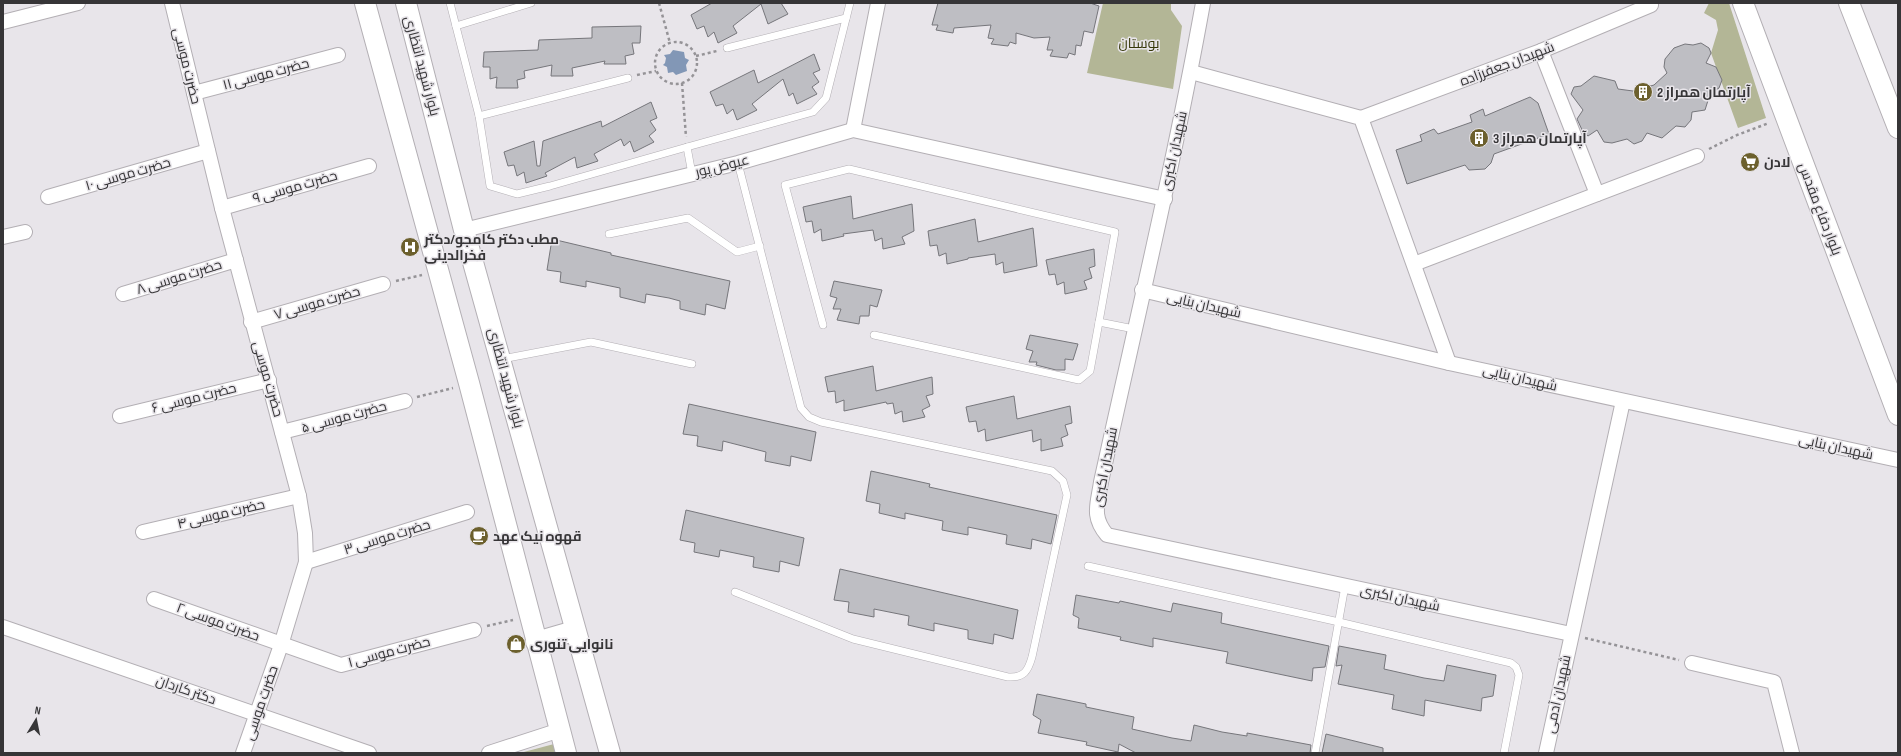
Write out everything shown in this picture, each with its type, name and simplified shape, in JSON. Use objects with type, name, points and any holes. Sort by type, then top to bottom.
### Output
[{"type":"main road","points":[[365,3],[469,383],[566,753]]},
{"type":"main road","name":"بلوار شهید انتظاری","points":[[406,3],[464,230],[501,359],[574,631],[610,753]]},
{"type":"main road","name":"بلوار دفاع مقدس","points":[[1743,3],[1898,415]]},
{"type":"main road","points":[[1849,3],[1898,128]]},
{"type":"main road","points":[[536,642],[574,631]]},
{"type":"street","points":[[3,22],[78,3]]},
{"type":"street","name":"حضرت موسی","points":[[172,3],[222,208],[299,496],[305,533],[306,562],[282,645],[243,753]]},
{"type":"street","points":[[878,3],[853,130],[1164,200]]},
{"type":"street","name":"شهیدان اکبری","points":[[1203,3],[1191,72],[1164,200],[1142,290],[1096,514],[1099,525],[1106,535],[1571,634]]},
{"type":"street","name":"شهیدان جعفرزاده","points":[[1361,118],[1541,51],[1651,5]]},
{"type":"street","points":[[1541,51],[1597,194]]},
{"type":"street","name":"حضرت موسی ۱۱","points":[[194,93],[338,55]]},
{"type":"street","points":[[1191,72],[1361,118],[1449,363]]},
{"type":"street","name":"عیوض پور","points":[[464,230],[738,163],[853,130]]},
{"type":"street","name":"حضرت موسی ۱۰","points":[[48,197],[208,151]]},
{"type":"street","points":[[1414,264],[1697,156]]},
{"type":"street","name":"حضرت موسی ۹","points":[[222,208],[369,166]]},
{"type":"street","points":[[3,237],[25,232]]},
{"type":"street","name":"حضرت موسی ۸","points":[[122,294],[236,260]]},
{"type":"street","name":"حضرت موسی ۷","points":[[252,322],[383,284]]},
{"type":"street","name":"شهیدان بنایی","points":[[1142,290],[1449,363],[1898,460]]},
{"type":"street","name":"حضرت موسی ۶","points":[[120,416],[269,380]]},
{"type":"street","name":"حضرت موسی ۵","points":[[282,432],[405,401]]},
{"type":"street","name":"شهیدان آدمی","points":[[1546,753],[1623,401]]},
{"type":"street","name":"حضرت موسی ۴","points":[[143,532],[299,496]]},
{"type":"street","name":"حضرت موسی ۳","points":[[306,562],[467,512]]},
{"type":"street","name":"حضرت موسی ۲","points":[[154,599],[282,645]]},
{"type":"street","name":"دکتر کاردان","points":[[3,627],[369,753]]},
{"type":"street","name":"حضرت موسی ۱","points":[[282,645],[340,665],[474,630]]},
{"type":"street","points":[[1692,662],[1774,682],[1792,753]]},
{"type":"street","points":[[490,753],[560,730]]},
{"type":"lane","points":[[450,3],[479,116],[490,186],[517,194],[813,112],[826,98],[850,3]]},
{"type":"lane","points":[[456,26],[531,3]]},
{"type":"lane","points":[[727,48],[846,18]]},
{"type":"lane","points":[[479,116],[628,78]]},
{"type":"lane","points":[[687,147],[692,174]]},
{"type":"lane","points":[[735,592],[853,640],[1008,677],[1022,676],[1028,670],[1032,657],[1067,495],[1063,481],[1052,471],[821,422],[809,417],[802,408],[738,163]]},
{"type":"lane","points":[[823,325],[785,185],[849,169],[1115,232],[1090,370],[1079,380],[874,335]]},
{"type":"lane","points":[[609,234],[688,218],[737,252],[760,246]]},
{"type":"lane","points":[[1099,322],[1134,329]]},
{"type":"lane","points":[[501,359],[591,342],[692,364]]},
{"type":"lane","points":[[1088,566],[1339,622],[1511,664],[1516,667],[1519,675],[1504,753]]},
{"type":"lane","points":[[1315,753],[1345,586]]},
{"type":"path","points":[[658,3],[670,43]]},
{"type":"path","points":[[670,43],[680,43],[690,47],[696,56],[697,67],[692,77],[682,84],[672,84],[662,79],[656,71],[655,59],[660,49],[670,43]]},
{"type":"path","points":[[696,56],[727,48]]},
{"type":"path","points":[[628,78],[656,71]]},
{"type":"path","points":[[682,84],[687,147]]},
{"type":"path","points":[[1697,156],[1737,135],[1786,117]]},
{"type":"path","points":[[383,284],[438,271]]},
{"type":"path","points":[[405,401],[469,383]]},
{"type":"path","points":[[474,630],[529,616]]},
{"type":"path","points":[[1571,634],[1692,662]]},
{"type":"green space","name":"بوستان","points":[[1103,3],[1171,3],[1171,10],[1182,26],[1173,89],[1087,73]]},
{"type":"green space","points":[[1709,3],[1729,3],[1766,118],[1738,128],[1711,53],[1718,30],[1716,20],[1704,13]]},
{"type":"green space","points":[[554,744],[556,753],[520,753]]},
{"type":"water","points":[[673,50],[684,52],[685,58],[689,60],[686,65],[687,71],[676,75],[673,72],[668,73],[667,67],[663,65],[666,58],[664,55],[670,54]]},
{"type":"building","points":[[712,3],[781,3],[788,14],[768,24],[761,4],[733,26],[737,33],[718,43],[714,32],[708,37],[704,26],[697,29],[691,15]]},
{"type":"building","points":[[938,3],[1090,3],[1099,6],[1093,33],[1084,31],[1081,46],[1076,45],[1075,55],[1069,53],[1067,58],[1050,56],[1053,50],[1047,50],[1050,37],[1034,38],[1016,33],[1016,44],[1010,42],[1008,46],[991,44],[994,39],[988,38],[991,25],[954,28],[953,33],[936,30],[938,25],[932,25]]},
{"type":"building","points":[[641,26],[640,43],[632,43],[634,54],[625,56],[626,64],[604,64],[605,61],[572,68],[573,76],[551,76],[552,65],[524,71],[525,78],[517,80],[518,88],[496,88],[497,77],[490,79],[490,67],[483,67],[484,52],[538,50],[539,40],[592,38],[592,27]]},
{"type":"building","name":"آپارتمان همراز 2","points":[[1701,43],[1709,48],[1711,53],[1706,63],[1716,67],[1722,80],[1719,88],[1710,94],[1705,110],[1692,112],[1691,120],[1685,127],[1676,126],[1662,138],[1647,133],[1642,141],[1634,144],[1627,139],[1612,143],[1604,142],[1597,130],[1588,136],[1583,132],[1577,119],[1583,110],[1571,94],[1574,87],[1581,86],[1594,76],[1615,81],[1618,89],[1633,91],[1654,85],[1667,73],[1664,67],[1665,59],[1674,48],[1685,44],[1693,45]]},
{"type":"building","points":[[814,54],[820,70],[813,73],[819,82],[812,87],[817,94],[797,104],[793,93],[789,96],[783,79],[752,104],[757,110],[737,120],[733,109],[727,114],[723,104],[716,106],[710,92],[754,70],[758,83]]},
{"type":"building","name":"آپارتمان همراز 3","points":[[1530,97],[1538,103],[1549,134],[1494,154],[1491,163],[1485,169],[1469,170],[1465,165],[1407,184],[1396,150],[1422,141],[1420,135],[1434,129],[1438,134],[1472,122],[1470,115],[1483,109],[1485,116]]},
{"type":"building","points":[[651,102],[657,118],[650,121],[656,130],[649,136],[654,142],[634,152],[630,141],[624,146],[621,139],[594,154],[598,161],[577,168],[575,157],[545,173],[547,176],[526,183],[524,172],[517,176],[514,165],[508,166],[504,152],[534,141],[537,166],[540,166],[543,141],[601,121],[602,127]]},
{"type":"building","points":[[851,196],[853,219],[912,204],[914,231],[902,237],[905,244],[883,249],[882,238],[875,241],[873,230],[843,234],[844,236],[822,241],[821,229],[814,233],[812,221],[806,222],[803,207]]},
{"type":"building","points":[[975,219],[978,242],[1033,228],[1037,266],[1004,273],[1003,262],[996,265],[995,254],[968,258],[947,264],[946,253],[939,256],[937,245],[930,246],[928,231]]},
{"type":"building","points":[[552,239],[611,253],[611,255],[730,281],[725,309],[706,304],[705,315],[680,309],[680,301],[669,298],[646,294],[645,303],[620,297],[620,288],[586,281],[586,287],[560,282],[561,272],[547,270]]},
{"type":"building","points":[[1094,249],[1095,266],[1089,268],[1092,278],[1084,281],[1087,289],[1065,294],[1064,282],[1057,285],[1055,274],[1049,275],[1046,260]]},
{"type":"building","points":[[834,281],[882,290],[877,307],[870,305],[869,316],[860,316],[859,324],[837,320],[841,309],[833,309],[837,298],[830,296]]},
{"type":"building","points":[[1030,335],[1078,344],[1073,360],[1065,359],[1065,370],[1056,370],[1036,365],[1037,362],[1029,362],[1033,351],[1026,349]]},
{"type":"building","points":[[873,366],[876,391],[932,377],[933,394],[926,396],[930,406],[922,410],[925,417],[903,422],[902,411],[895,414],[893,403],[887,404],[886,402],[844,411],[844,400],[836,403],[835,391],[828,392],[825,377]]},
{"type":"building","points":[[1014,396],[1017,419],[1070,406],[1072,423],[1065,425],[1068,435],[1061,438],[1063,446],[1041,451],[1041,439],[1033,442],[1032,430],[986,441],[985,429],[978,432],[976,421],[969,422],[966,407]]},
{"type":"building","points":[[689,404],[816,432],[811,461],[791,456],[790,466],[765,461],[766,452],[723,441],[722,451],[697,446],[698,436],[683,434]]},
{"type":"building","points":[[871,471],[930,484],[929,487],[1057,515],[1051,544],[1032,539],[1031,549],[1006,544],[1007,535],[968,527],[968,535],[942,530],[943,521],[905,513],[905,519],[879,513],[880,504],[866,501]]},
{"type":"building","points":[[686,510],[804,538],[799,566],[780,561],[779,572],[753,567],[754,557],[720,550],[719,557],[694,552],[695,543],[680,540]]},
{"type":"building","points":[[840,569],[1018,610],[1013,639],[994,634],[993,644],[968,639],[968,630],[934,623],[934,631],[908,625],[909,616],[874,609],[874,617],[848,612],[849,602],[834,600]]},
{"type":"building","points":[[1076,595],[1119,603],[1120,601],[1171,612],[1173,603],[1222,613],[1221,623],[1329,646],[1325,667],[1313,668],[1312,681],[1226,663],[1228,652],[1153,638],[1153,647],[1120,640],[1121,637],[1078,628],[1079,618],[1073,615]]},
{"type":"building","points":[[1339,646],[1386,655],[1384,669],[1424,678],[1444,681],[1447,665],[1496,675],[1493,696],[1482,698],[1481,711],[1425,700],[1424,716],[1392,709],[1394,695],[1338,684],[1342,665],[1336,666]]},
{"type":"building","points":[[1037,694],[1086,704],[1086,707],[1134,717],[1132,729],[1172,738],[1191,741],[1194,725],[1222,732],[1247,736],[1247,733],[1311,745],[1310,753],[1136,753],[1119,744],[1118,752],[1086,745],[1087,742],[1038,733],[1041,720],[1033,715]]},
{"type":"building","points":[[1326,734],[1383,748],[1383,753],[1322,753]]},
{"type":"place","name":"آپارتمان همراز 2","points":[[1643,92]]},
{"type":"place","name":"آپارتمان همراز 3","points":[[1479,138]]},
{"type":"place","name":"لادن","points":[[1750,162]]},
{"type":"place","name":"مطب دکتر کامجو/دکتر فخرالدینی","points":[[410,247]]},
{"type":"place","name":"قهوه نیک عهد","points":[[479,536]]},
{"type":"place","name":"نانوایی تنوری","points":[[516,644]]}]
